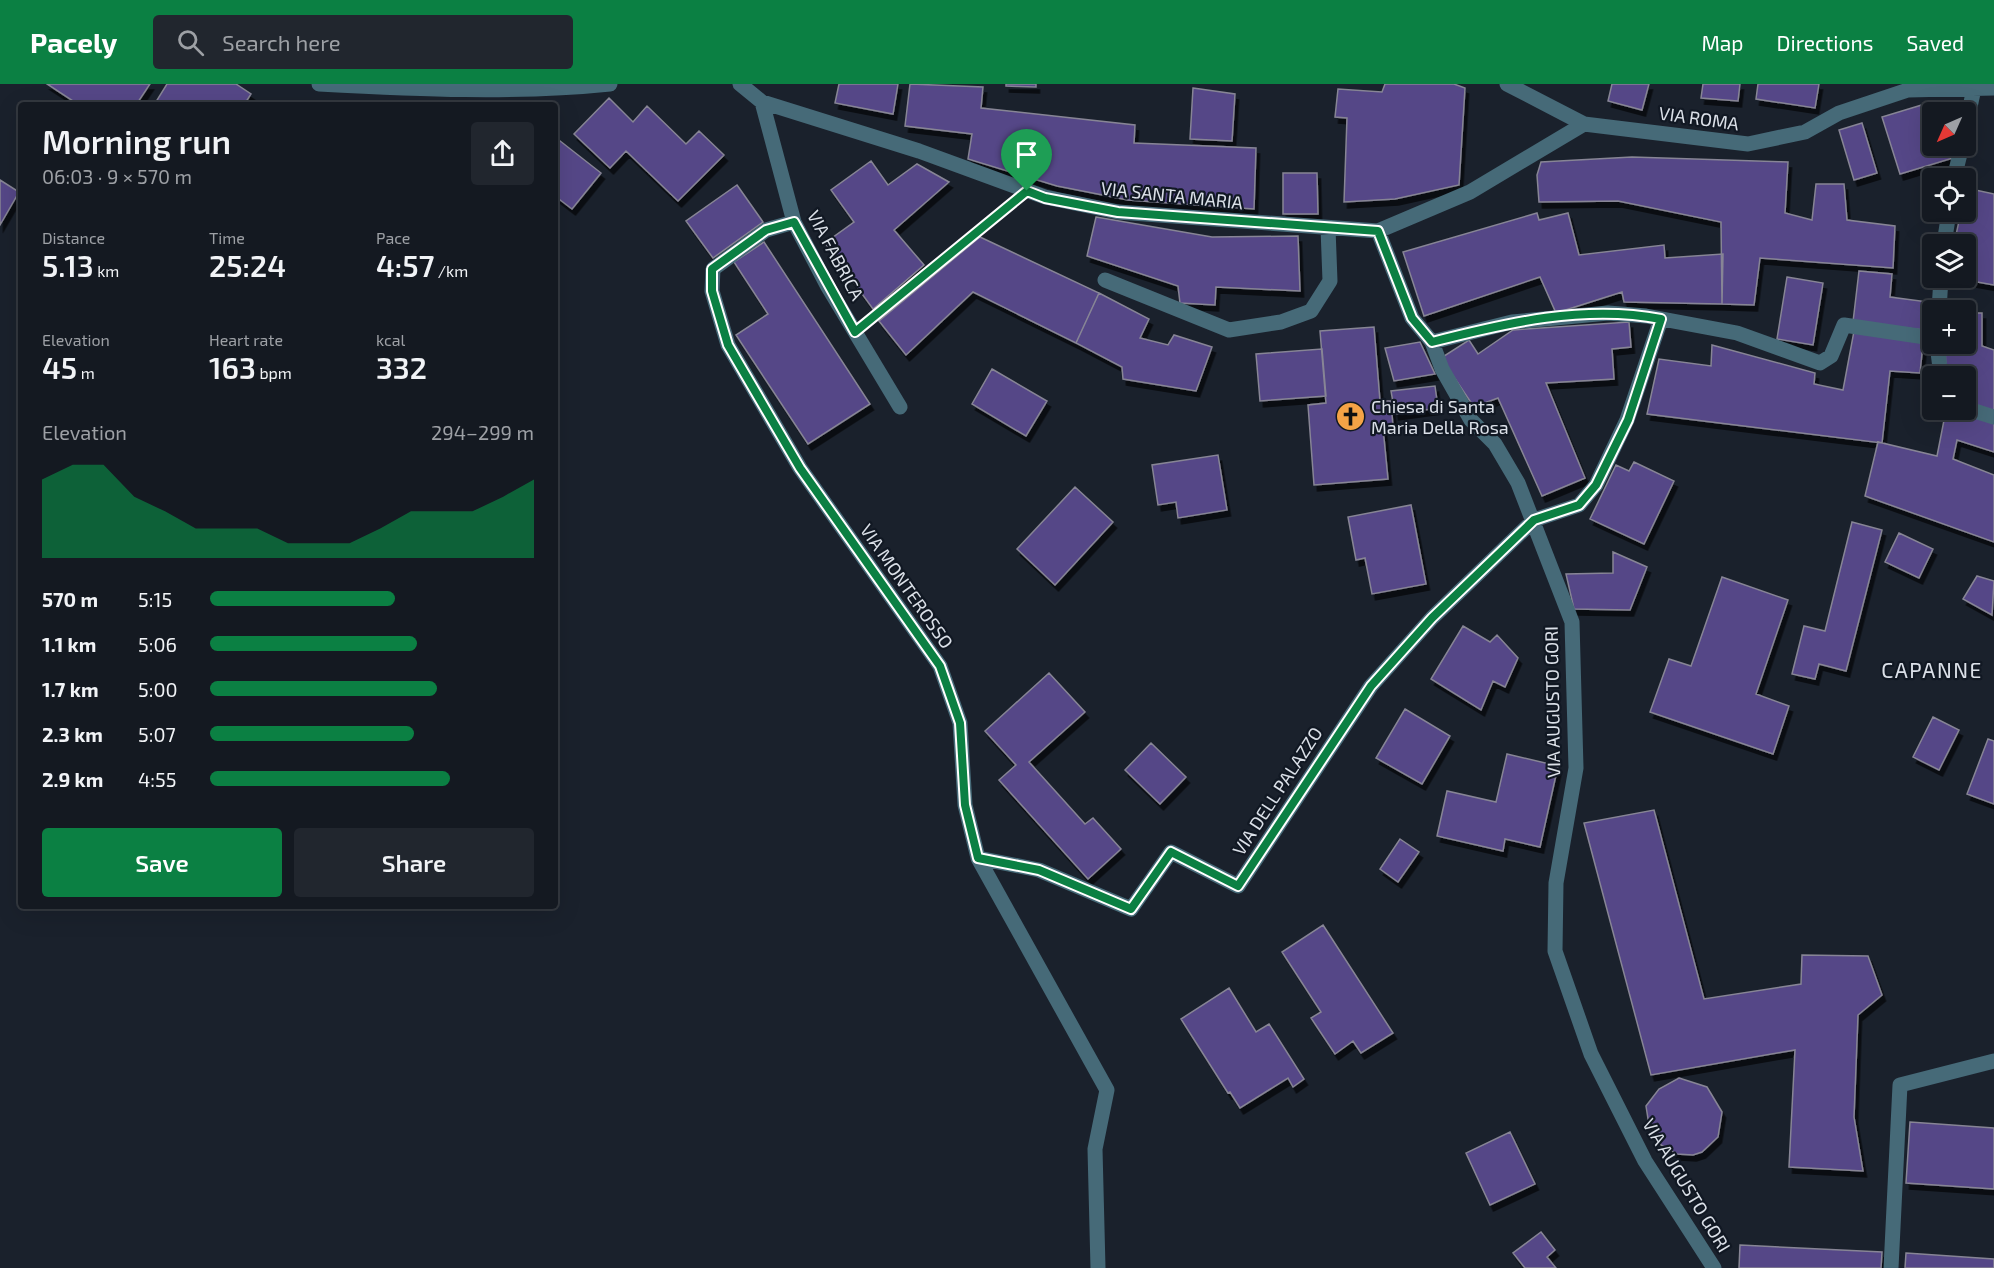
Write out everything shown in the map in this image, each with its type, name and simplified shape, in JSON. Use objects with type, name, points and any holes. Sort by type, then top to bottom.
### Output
[{"type":"street","points":[[319,84],[436,89],[574,88],[610,84]]},
{"type":"street","points":[[740,84],[762,102]]},
{"type":"street","name":"VIA ROMA","points":[[1507,84],[1584,124],[1748,144],[1805,132],[1839,113],[1908,90],[1974,86],[1994,88]]},
{"type":"street","points":[[1971,102],[1974,86]]},
{"type":"street","name":"VIA SANTA MARIA","points":[[762,102],[919,151],[1045,198],[1118,212],[1378,231]]},
{"type":"street","name":"VIA FABRICA","points":[[762,102],[794,222],[900,407]]},
{"type":"street","points":[[1378,231],[1470,192],[1584,124]]},
{"type":"street","name":"VIA MONTEROSSO","points":[[794,222],[766,230],[712,269],[712,291],[728,345],[800,468],[940,666],[960,723],[965,805],[978,858],[1107,1090],[1095,1149],[1098,1268]]},
{"type":"street","points":[[1105,280],[1229,330],[1281,322],[1311,311],[1330,282],[1328,228]]},
{"type":"street","name":"VIA AUGUSTO GORI","points":[[1378,231],[1412,318],[1432,342],[1442,369],[1472,420],[1495,444],[1518,483],[1572,622],[1576,768],[1557,883],[1555,951],[1591,1054],[1645,1161],[1714,1268]]},
{"type":"street","points":[[1432,342],[1512,321],[1608,313],[1661,319],[1737,333],[1820,363],[1832,356],[1844,325],[1922,337]]},
{"type":"street","points":[[1534,520],[1579,505],[1596,485],[1628,420],[1661,319]]},
{"type":"street","points":[[1976,411],[1994,417]]},
{"type":"street","name":"VIA DELL PALAZZO","points":[[978,858],[1039,870],[1131,909],[1171,852],[1238,886],[1371,686],[1432,618],[1534,520]]},
{"type":"street","points":[[1891,1268],[1900,1085],[1994,1061]]},
{"type":"path","points":[[855,332],[1027,191]]},
{"type":"building","points":[[47,84],[150,84],[138,102],[74,102]]},
{"type":"building","points":[[167,84],[236,84],[251,94],[246,102],[156,102]]},
{"type":"building","points":[[839,84],[898,84],[893,114],[835,103]]},
{"type":"building","points":[[910,84],[983,87],[981,108],[1135,125],[1134,143],[1256,148],[1254,209],[1128,200],[1057,186],[968,159],[972,134],[905,126]]},
{"type":"building","points":[[1006,84],[1036,84],[1036,87],[1006,86]]},
{"type":"building","points":[[1385,84],[1454,84],[1465,88],[1459,185],[1395,199],[1344,202],[1347,118],[1335,117],[1338,89],[1382,92]]},
{"type":"building","points":[[1612,84],[1649,84],[1642,110],[1608,101]]},
{"type":"building","points":[[1703,84],[1740,84],[1738,101],[1701,98]]},
{"type":"building","points":[[1758,84],[1819,84],[1815,108],[1756,99]]},
{"type":"building","points":[[1193,88],[1235,94],[1232,141],[1190,139]]},
{"type":"building","points":[[609,98],[633,122],[647,106],[686,144],[699,131],[724,155],[678,201],[626,151],[610,168],[574,134]]},
{"type":"building","points":[[1922,105],[1922,156],[1952,156],[1953,158],[1900,174],[1882,117]]},
{"type":"building","points":[[1862,123],[1877,173],[1854,180],[1839,130]]},
{"type":"building","points":[[558,139],[601,173],[572,209],[558,198]]},
{"type":"building","points":[[1632,157],[1788,162],[1785,213],[1812,220],[1816,184],[1844,184],[1847,220],[1895,226],[1893,268],[1760,258],[1754,305],[1722,304],[1721,222],[1618,201],[1539,202],[1537,175],[1541,162]]},
{"type":"building","points":[[871,161],[888,185],[917,164],[949,182],[894,230],[924,265],[873,309],[825,243],[854,222],[831,190]]},
{"type":"building","points":[[1283,173],[1317,173],[1318,214],[1283,214]]},
{"type":"building","points":[[0,180],[18,191],[18,194],[0,225]]},
{"type":"building","points":[[737,185],[763,222],[713,258],[686,221]]},
{"type":"building","points":[[1976,190],[1994,194],[1994,285],[1976,282],[1976,234],[1956,234],[1959,222],[1976,222]]},
{"type":"building","points":[[1537,213],[1539,220],[1568,213],[1579,255],[1664,245],[1665,258],[1723,254],[1722,304],[1624,302],[1622,292],[1556,313],[1540,277],[1424,316],[1403,252]]},
{"type":"building","points":[[1096,217],[1212,237],[1298,236],[1300,291],[1216,287],[1215,305],[1180,303],[1178,286],[1087,256]]},
{"type":"building","points":[[980,237],[1099,293],[1076,343],[973,292],[906,355],[879,321]]},
{"type":"building","points":[[764,242],[870,404],[808,444],[736,335],[768,314],[734,262]]},
{"type":"building","points":[[1859,271],[1892,274],[1890,297],[1922,301],[1922,330],[1853,322]]},
{"type":"building","points":[[1787,277],[1823,283],[1813,345],[1777,339]]},
{"type":"building","points":[[1099,293],[1149,319],[1140,338],[1168,345],[1174,335],[1212,347],[1196,391],[1123,379],[1122,367],[1076,343]]},
{"type":"building","points":[[1976,313],[1982,313],[1982,346],[1994,350],[1994,412],[1976,408],[1976,366],[1946,366],[1945,354],[1976,354]]},
{"type":"building","points":[[1629,322],[1631,347],[1612,349],[1614,379],[1546,383],[1585,478],[1542,496],[1498,398],[1474,407],[1441,358],[1469,340],[1478,354],[1513,330]]},
{"type":"building","name":"Chiesa di Santa Maria Della Rosa","points":[[1374,327],[1380,401],[1391,401],[1393,427],[1383,428],[1388,479],[1314,485],[1308,405],[1326,403],[1320,331]]},
{"type":"building","points":[[1854,331],[1922,343],[1920,373],[1890,371],[1882,443],[1647,414],[1659,359],[1711,366],[1712,345],[1815,373],[1814,384],[1843,390]]},
{"type":"building","points":[[1420,342],[1435,374],[1394,381],[1385,348]]},
{"type":"building","points":[[1322,349],[1326,396],[1260,401],[1256,354]]},
{"type":"building","points":[[992,369],[1047,401],[1026,436],[972,404]]},
{"type":"building","points":[[1435,386],[1438,408],[1395,414],[1391,391]]},
{"type":"building","points":[[1976,416],[1994,422],[1994,452],[1957,440],[1953,459],[1994,475],[1994,542],[1865,496],[1878,442],[1937,456],[1944,420],[1976,420]]},
{"type":"building","points":[[1218,455],[1227,510],[1178,518],[1176,502],[1158,505],[1152,465]]},
{"type":"building","points":[[1634,462],[1674,481],[1644,544],[1590,519],[1616,465],[1629,471]]},
{"type":"building","points":[[1075,487],[1113,522],[1055,585],[1017,549]]},
{"type":"building","points":[[1411,505],[1426,584],[1372,594],[1365,558],[1356,560],[1348,517]]},
{"type":"building","points":[[1852,522],[1882,530],[1846,671],[1819,664],[1815,679],[1792,674],[1804,626],[1825,631]]},
{"type":"building","points":[[1899,533],[1933,549],[1919,578],[1885,562]]},
{"type":"building","points":[[1613,552],[1647,567],[1630,610],[1574,609],[1566,574],[1613,573]]},
{"type":"building","points":[[1977,576],[1994,581],[1992,615],[1963,599]]},
{"type":"building","points":[[1722,577],[1788,600],[1756,694],[1789,706],[1773,754],[1650,712],[1669,659],[1691,666]]},
{"type":"building","points":[[1463,626],[1490,642],[1497,635],[1518,658],[1505,687],[1493,681],[1481,710],[1431,679]]},
{"type":"building","points":[[1049,673],[1085,712],[1029,762],[1085,824],[1093,818],[1121,849],[1088,879],[999,780],[1016,765],[985,731]]},
{"type":"building","points":[[1405,709],[1450,736],[1422,784],[1376,758]]},
{"type":"building","points":[[1933,717],[1959,730],[1939,770],[1913,757]]},
{"type":"building","points":[[1988,739],[1994,741],[1994,804],[1967,794]]},
{"type":"building","points":[[1151,743],[1186,777],[1160,804],[1125,770]]},
{"type":"building","points":[[1507,754],[1558,766],[1540,847],[1505,839],[1503,851],[1437,836],[1447,791],[1496,802]]},
{"type":"building","points":[[1654,810],[1704,999],[1801,984],[1802,955],[1868,956],[1882,995],[1858,1015],[1854,1117],[1863,1171],[1789,1167],[1795,1050],[1651,1075],[1584,823]]},
{"type":"building","points":[[1400,839],[1419,852],[1398,882],[1380,869]]},
{"type":"building","points":[[1323,925],[1393,1033],[1361,1053],[1353,1041],[1335,1054],[1311,1018],[1321,1012],[1282,952]]},
{"type":"building","points":[[1229,988],[1256,1032],[1269,1024],[1304,1079],[1293,1087],[1288,1078],[1240,1108],[1181,1019]]},
{"type":"building","points":[[1679,1078],[1707,1087],[1722,1112],[1718,1137],[1702,1152],[1693,1155],[1677,1154],[1661,1145],[1649,1125],[1646,1106],[1659,1089]]},
{"type":"building","points":[[1910,1122],[1994,1128],[1994,1189],[1906,1183]]},
{"type":"building","points":[[1510,1132],[1535,1184],[1490,1205],[1466,1153]]},
{"type":"building","points":[[1541,1232],[1555,1250],[1547,1257],[1556,1268],[1525,1268],[1513,1253]]},
{"type":"building","points":[[1740,1245],[1882,1252],[1881,1268],[1739,1268]]},
{"type":"building","points":[[1906,1253],[1994,1259],[1994,1268],[1905,1268]]},
{"type":"place","name":"Chiesa di Santa Maria Della Rosa","points":[[1350,416]]},
{"type":"district","name":"CAPANNE","points":[[1932,669]]},
{"type":"route","points":[[1027,191],[1045,198],[1118,212],[1378,231],[1412,318],[1432,342],[1512,321],[1608,313],[1661,319],[1628,420],[1596,485],[1579,505],[1534,520],[1432,618],[1371,686],[1303,785],[1238,886],[1171,852],[1131,909],[1039,870],[978,858],[965,805],[960,723],[940,666],[800,468],[728,345],[712,291],[712,269],[766,230],[794,222],[855,332],[1027,191]]}]
